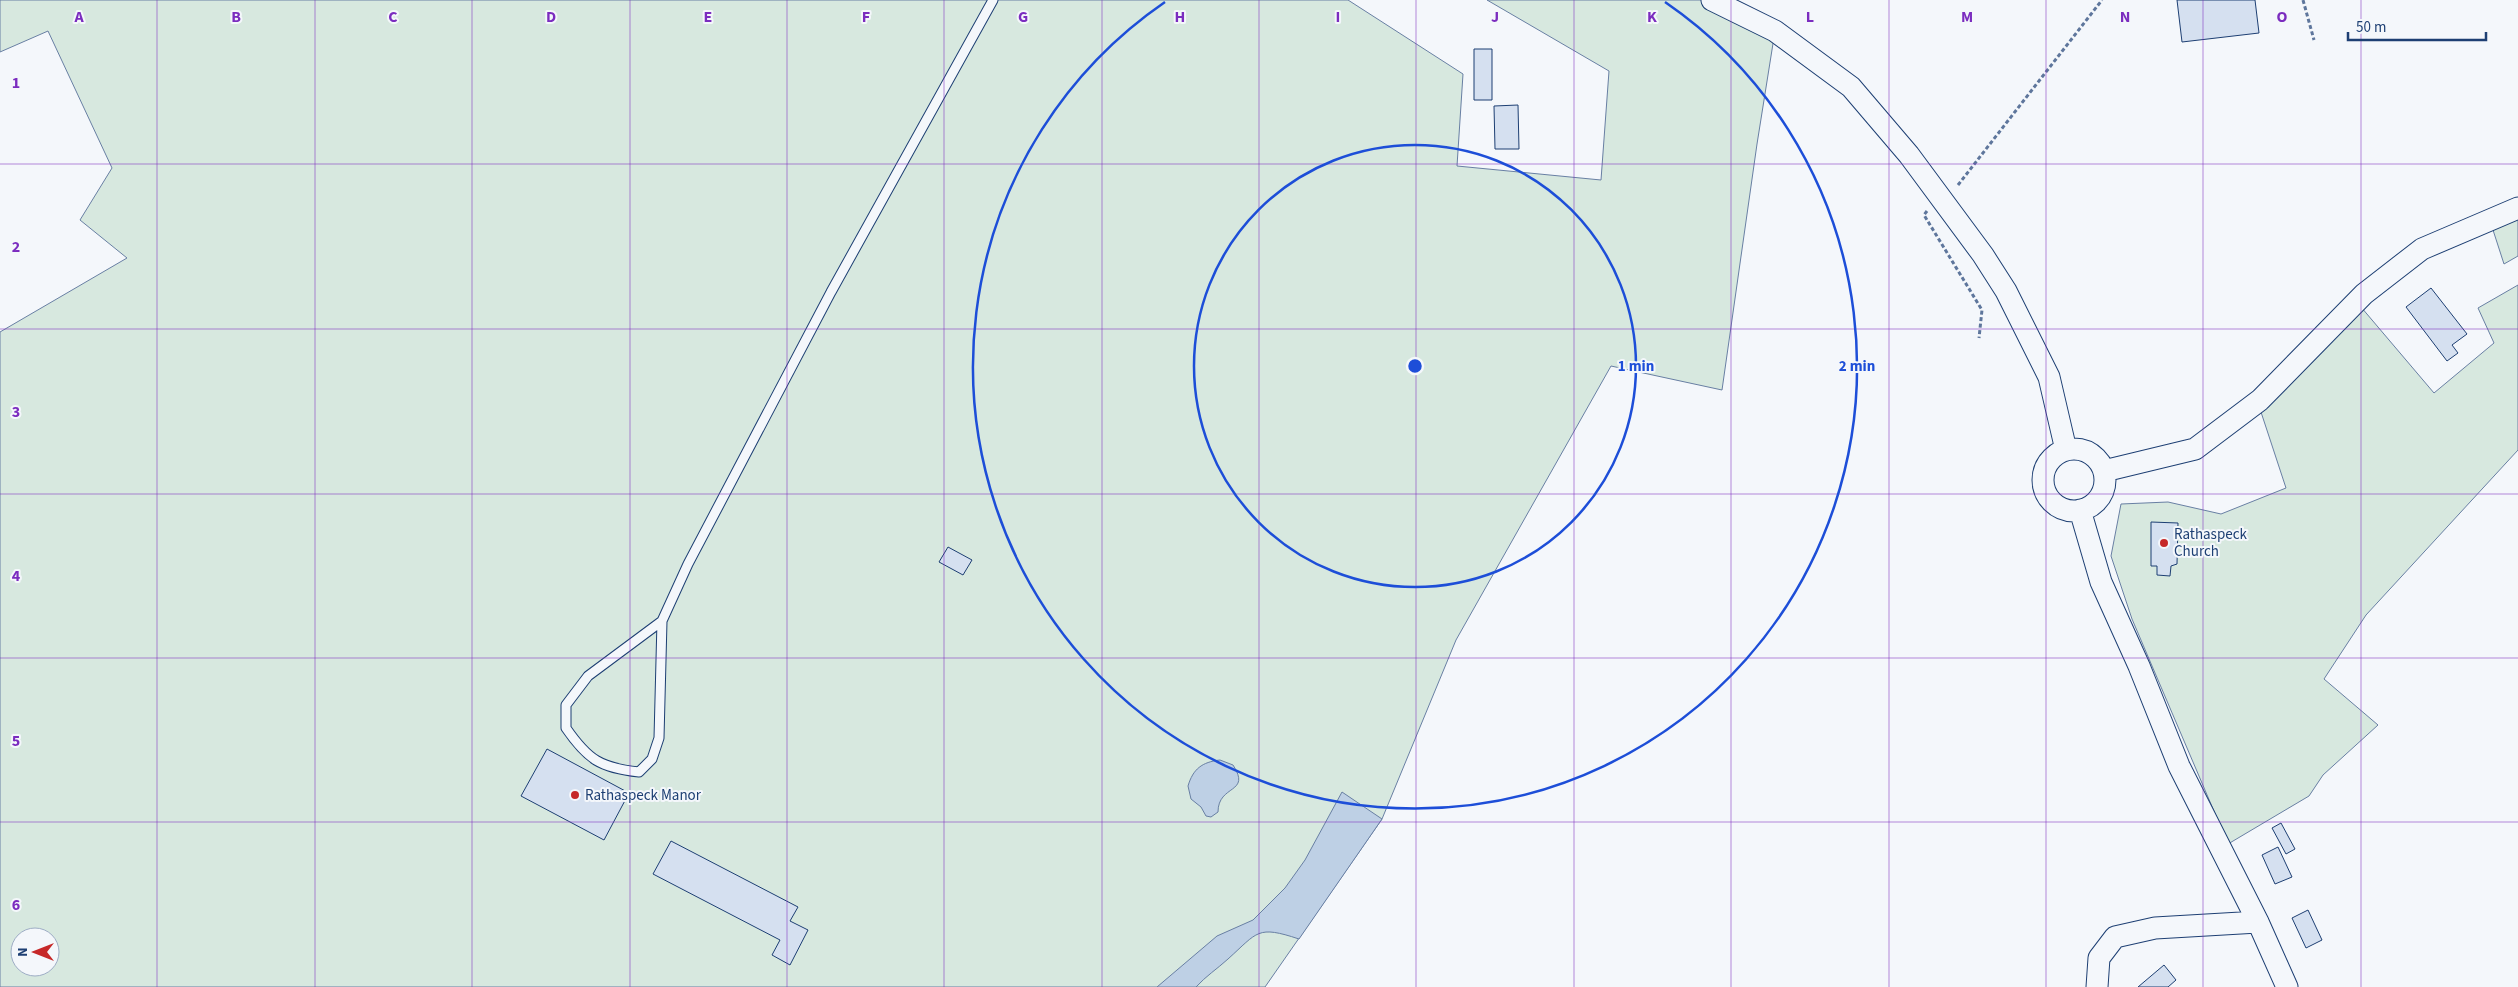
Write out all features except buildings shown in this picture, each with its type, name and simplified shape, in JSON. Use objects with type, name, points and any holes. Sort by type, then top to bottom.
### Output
[{"type":"street","points":[[1712,0],[1775,31],[1851,87],[1909,155],[2006,291],[2049,377],[2066,450]]},
{"type":"street","points":[[2104,471],[2195,449],[2260,400],[2364,294],[2422,249],[2518,208]]},
{"type":"street","points":[[2066,450],[2085,450],[2094,455],[2104,471],[2105,482],[2103,492],[2089,507],[2080,510],[2059,507],[2046,492],[2044,476],[2049,462],[2056,454],[2066,450]]},
{"type":"street","points":[[2080,510],[2101,582],[2179,766],[2258,922],[2287,987]]},
{"type":"street","points":[[2097,987],[2099,958],[2115,937],[2154,928],[2258,922]]},
{"type":"lane","points":[[662,621],[588,676],[566,705],[566,728],[593,760],[618,770],[639,772],[652,759],[659,738],[662,621],[688,564],[831,292],[993,0]]},
{"type":"path","points":[[1958,184],[2102,0]]},
{"type":"path","points":[[2303,0],[2314,40]]},
{"type":"path","points":[[1929,209],[1924,215],[1982,310],[1979,338]]},
{"type":"shaded area","points":[[0,0],[1348,0],[1463,74],[1457,166],[1601,180],[1609,71],[1487,0],[1712,0],[1775,31],[1722,390],[1611,366],[1456,640],[1382,819],[1265,987],[0,987],[0,332],[127,258],[80,220],[112,168],[48,31],[0,52]]},
{"type":"shaded area","points":[[2518,219],[2518,256],[2504,264],[2493,230]]},
{"type":"shaded area","points":[[2518,285],[2518,450],[2366,615],[2324,679],[2378,725],[2323,775],[2309,796],[2228,844],[2132,619],[2111,556],[2121,504],[2168,502],[2221,514],[2286,488],[2259,406],[2361,307],[2434,393],[2494,343],[2478,308]]},
{"type":"water","points":[[1220,760],[1233,765],[1238,774],[1239,781],[1223,797],[1219,803],[1218,812],[1211,817],[1206,816],[1201,807],[1191,799],[1188,786],[1199,767]]},
{"type":"water","points":[[1342,792],[1382,819],[1299,939],[1274,932],[1259,934],[1253,937],[1196,987],[1157,987],[1217,936],[1253,920],[1285,888],[1305,860]]},
{"type":"place","name":"Rathaspeck Church","points":[[2164,543]]},
{"type":"place","name":"Rathaspeck Manor","points":[[575,795]]}]
